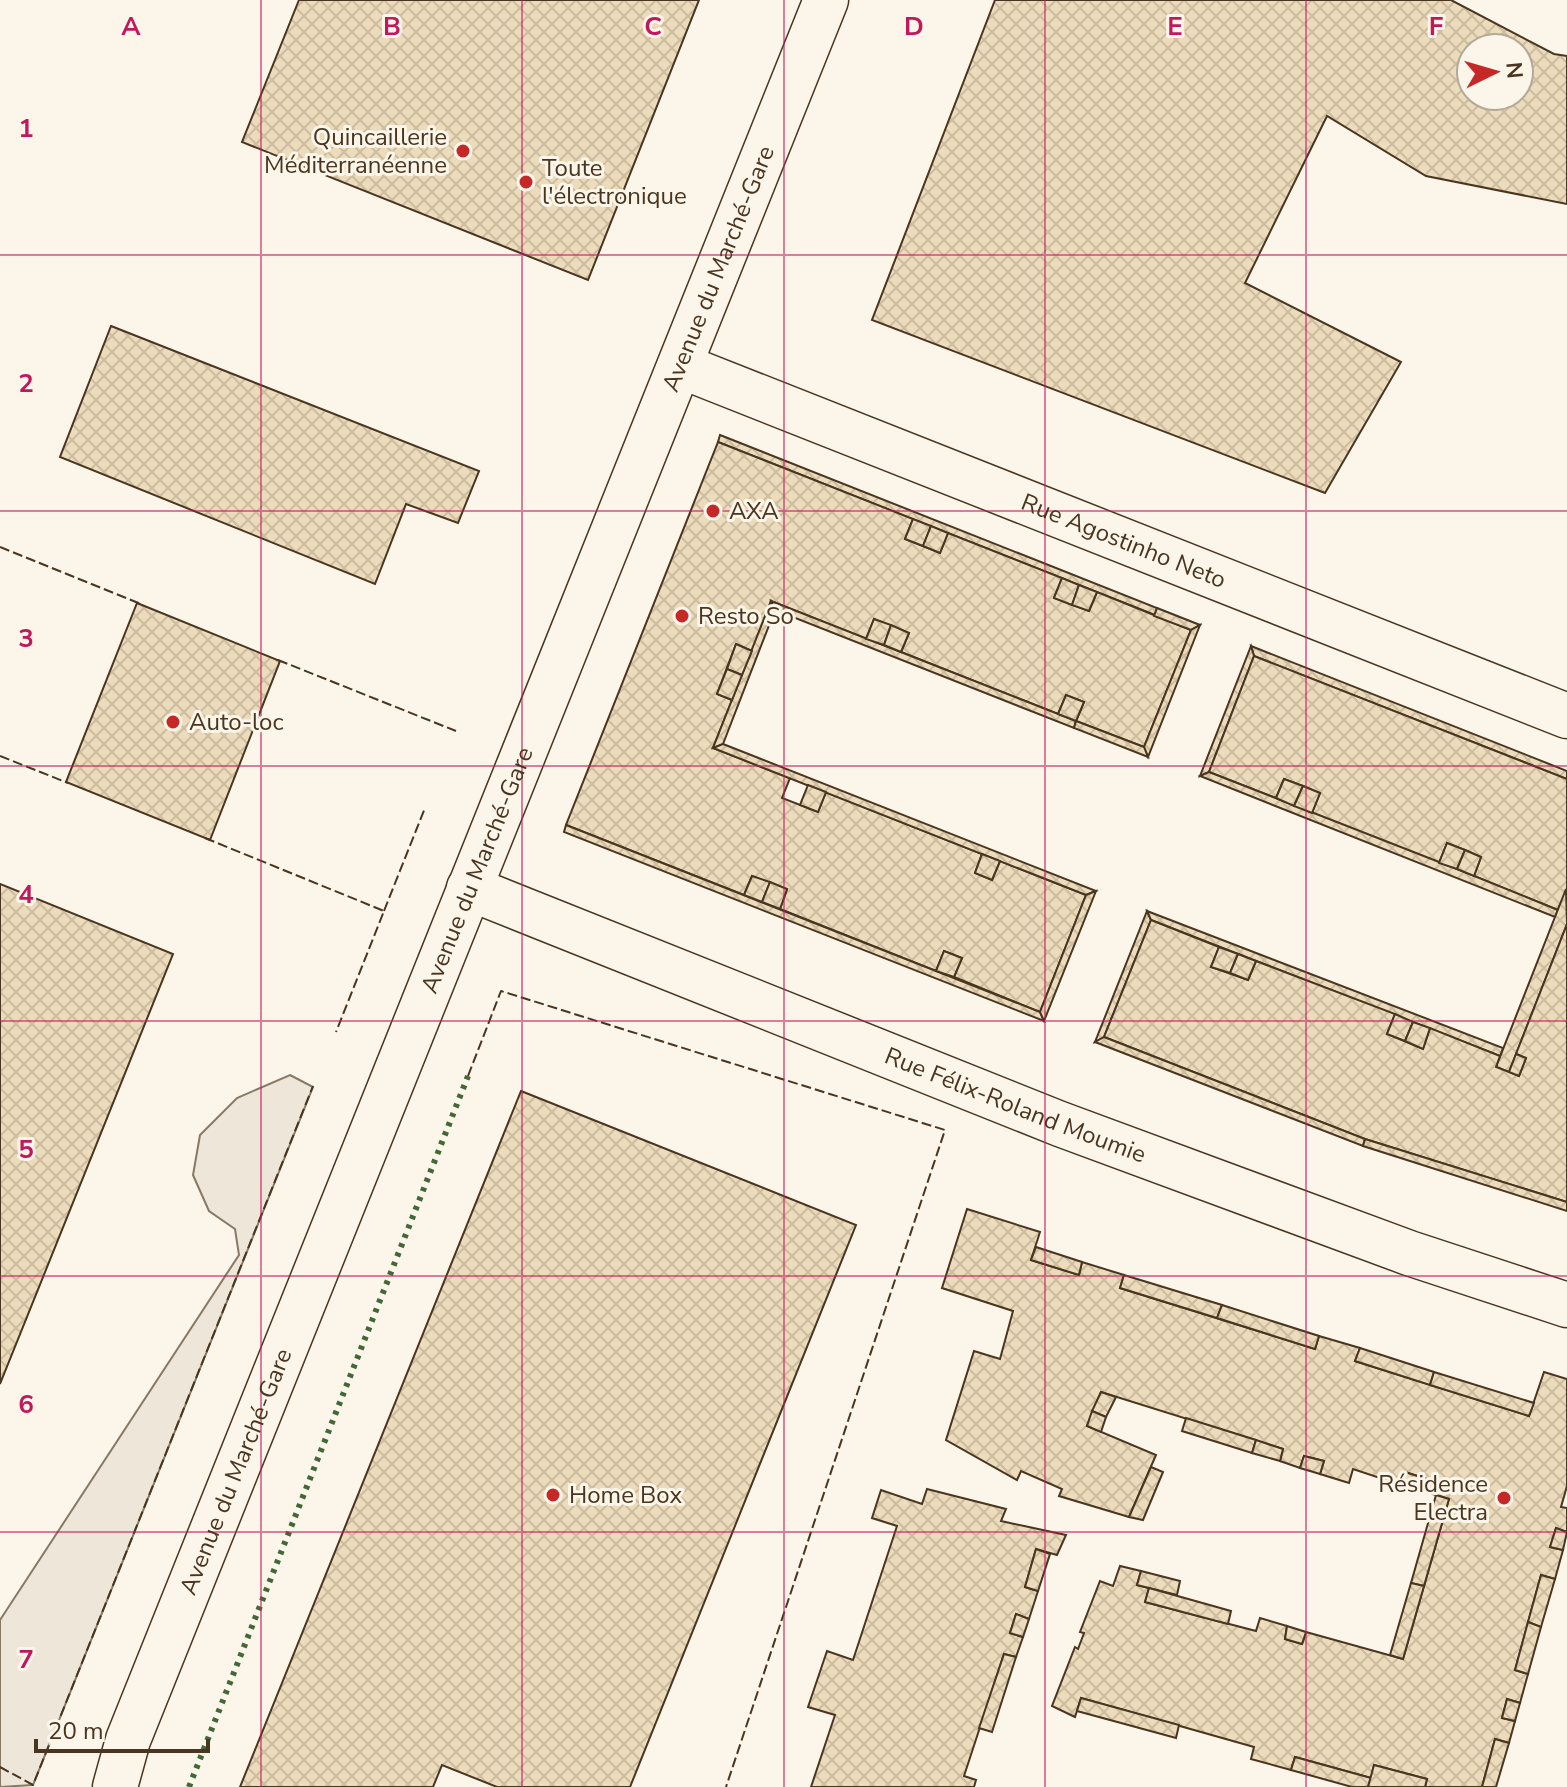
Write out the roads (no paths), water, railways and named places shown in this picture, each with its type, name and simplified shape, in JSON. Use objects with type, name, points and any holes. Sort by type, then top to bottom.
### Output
[{"type":"street","name":"Avenue du Marché-Gare","points":[[115,1787],[128,1740],[826,0]]},
{"type":"street","name":"Rue Agostinho Neto","points":[[681,366],[1567,716]]},
{"type":"street","name":"Rue Félix-Roland Moumie","points":[[469,888],[1060,1124],[1409,1253],[1567,1305]]},
{"type":"street","name":"Avenue du Marché-Gare","points":[[94,1787],[128,1740]]},
{"type":"place","name":"Quincaillerie Méditerranéenne","points":[[463,151]]},
{"type":"place","name":"Toute l'électronique","points":[[526,182]]},
{"type":"place","name":"AXA","points":[[713,511]]},
{"type":"place","name":"Resto So","points":[[682,616]]},
{"type":"place","name":"Auto-loc","points":[[173,722]]},
{"type":"place","name":"Home Box","points":[[553,1495]]},
{"type":"place","name":"Résidence Electra","points":[[1504,1498]]}]
